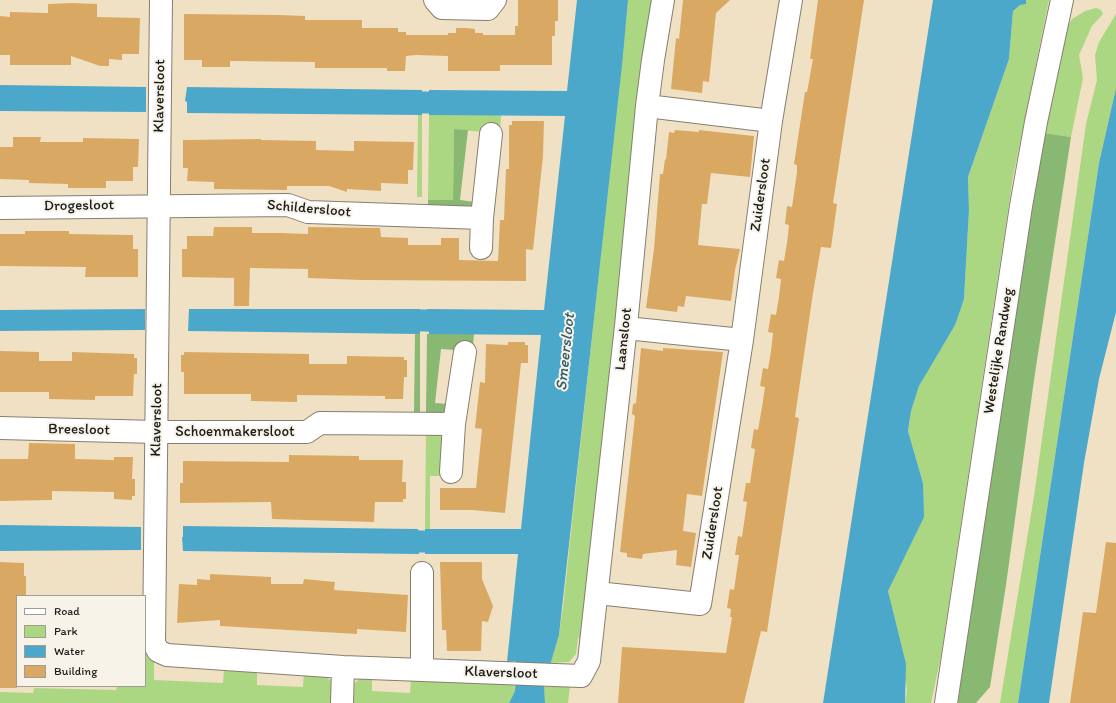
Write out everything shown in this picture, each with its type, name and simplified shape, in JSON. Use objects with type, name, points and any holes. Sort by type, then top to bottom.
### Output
[{"type":"street","name":"Klaversloot","points":[[161,0],[154,643],[158,652],[167,655],[344,667],[581,676]]},
{"type":"street","points":[[435,0],[442,8],[488,9],[495,0]]},
{"type":"street","name":"Laansloot","points":[[581,676],[589,661],[626,328],[647,106],[663,0]]},
{"type":"street","name":"Zuidersloot","points":[[597,593],[700,604],[742,340],[771,121],[791,0]]},
{"type":"street","name":"Westelijke Randweg","points":[[946,703],[1021,206],[1036,122],[1062,0]]},
{"type":"street","points":[[647,106],[771,121]]},
{"type":"street","points":[[481,248],[482,218],[491,134]]},
{"type":"street","name":"Drogesloot","points":[[0,208],[159,205]]},
{"type":"street","name":"Schildersloot","points":[[159,205],[288,205],[308,212],[482,218]]},
{"type":"street","points":[[626,328],[742,340]]},
{"type":"street","points":[[451,472],[454,424],[465,352]]},
{"type":"street","name":"Schoenmakersloot","points":[[157,432],[307,432],[320,423],[454,424]]},
{"type":"street","name":"Breesloot","points":[[0,428],[157,432]]},
{"type":"street","points":[[422,573],[422,670]]},
{"type":"street","points":[[342,703],[344,667]]},
{"type":"green space","points":[[628,0],[652,0],[583,639],[578,638],[576,654],[569,662],[550,663],[559,635],[563,607]]},
{"type":"green space","points":[[1026,0],[1049,0],[1013,177],[941,656],[931,703],[905,703],[907,690],[888,591],[923,483],[908,431],[911,410],[919,386],[964,299],[969,210],[968,177],[1009,59],[1013,11],[1020,5],[1025,4]]},
{"type":"green space","points":[[1096,8],[1101,10],[1103,14],[1092,26],[1079,55],[1083,78],[1071,137],[1043,133],[1063,33],[1072,19],[1085,11]]},
{"type":"green space","points":[[1116,14],[1116,88],[1099,163],[1018,703],[1000,703],[1034,496],[1086,124],[1097,80],[1095,55],[1099,42]]},
{"type":"green space","points":[[418,115],[422,115],[422,197],[417,197]]},
{"type":"green space","points":[[429,115],[501,115],[500,130],[482,132],[454,129],[453,200],[428,200]]},
{"type":"green space","points":[[454,129],[468,130],[460,200],[475,202],[473,209],[428,206],[428,200],[453,200]]},
{"type":"green space","points":[[1043,133],[1071,137],[1034,380],[1006,585],[990,687],[976,703],[958,703],[981,531]]},
{"type":"green space","points":[[415,334],[420,334],[420,412],[414,412]]},
{"type":"green space","points":[[427,334],[474,334],[473,346],[455,350],[441,349],[435,403],[449,404],[444,416],[443,413],[426,412]]},
{"type":"green space","points":[[426,431],[443,431],[444,476],[430,476],[430,529],[425,529]]},
{"type":"green space","points":[[147,651],[154,661],[154,680],[223,683],[224,669],[257,670],[257,685],[303,687],[304,673],[327,677],[333,684],[334,703],[0,703],[0,692],[33,693],[34,688],[116,690],[117,687],[146,687]]},
{"type":"green space","points":[[362,676],[372,677],[372,691],[410,693],[411,679],[514,683],[515,691],[509,703],[351,703],[353,685]]},
{"type":"green space","points":[[570,686],[568,703],[545,703],[544,687]]},
{"type":"water","name":"Smeersloot","points":[[577,0],[628,0],[622,65],[559,635],[544,685],[545,703],[509,703],[515,691],[516,661],[507,662],[518,554],[425,554],[425,529],[521,529],[541,335],[429,334],[427,309],[544,310],[565,116],[429,115],[429,90],[567,91]]},
{"type":"water","points":[[933,0],[1026,0],[1026,4],[1020,5],[1013,11],[1009,59],[968,177],[969,210],[964,299],[955,325],[919,386],[911,411],[908,431],[923,483],[924,517],[888,591],[906,664],[905,703],[823,703]]},
{"type":"water","points":[[0,85],[146,87],[146,112],[0,111]]},
{"type":"water","points":[[187,87],[422,90],[422,115],[187,113],[187,102],[185,101]]},
{"type":"water","points":[[1116,88],[1116,312],[1099,379],[1084,463],[1049,703],[1018,703],[1099,163]]},
{"type":"water","points":[[145,309],[145,330],[0,331],[0,310]]},
{"type":"water","points":[[189,309],[420,309],[420,334],[188,331]]},
{"type":"water","points":[[0,525],[141,527],[141,550],[0,551]]},
{"type":"water","points":[[183,526],[418,529],[419,554],[183,551]]},
{"type":"building","points":[[518,0],[558,0],[558,21],[555,21],[555,36],[552,36],[552,65],[500,65],[500,71],[448,71],[448,56],[416,55],[406,56],[405,71],[387,71],[387,68],[315,68],[315,62],[230,61],[230,67],[202,67],[202,60],[184,60],[184,14],[280,15],[305,16],[305,20],[362,20],[362,28],[398,28],[398,32],[406,32],[406,35],[448,35],[448,33],[456,33],[456,28],[466,28],[475,29],[475,33],[483,33],[483,35],[515,35],[515,26],[518,26]]},
{"type":"building","points":[[683,0],[730,0],[716,13],[709,82],[703,81],[702,93],[671,89],[676,38],[679,39]]},
{"type":"building","points":[[818,0],[864,0],[833,203],[837,204],[831,248],[821,247],[813,293],[795,417],[799,418],[767,632],[761,631],[744,703],[618,703],[622,647],[726,653],[732,617],[730,617],[731,609],[727,608],[730,589],[734,590],[739,555],[735,555],[738,536],[742,537],[747,502],[743,501],[746,483],[750,483],[755,449],[751,448],[754,429],[758,430],[765,387],[760,386],[763,368],[768,369],[771,351],[773,333],[768,332],[771,314],[776,315],[779,297],[781,279],[776,278],[779,260],[784,261],[787,243],[789,225],[785,224],[787,206],[792,207],[797,172],[797,165],[794,164],[805,92],[807,92],[813,59],[810,59]]},
{"type":"building","points":[[48,4],[97,4],[97,17],[140,18],[139,54],[122,54],[122,60],[109,59],[109,66],[100,66],[71,56],[71,65],[10,65],[10,55],[0,55],[0,16],[10,17],[10,12],[48,13]]},
{"type":"building","points":[[512,121],[544,121],[543,156],[533,250],[526,249],[526,281],[361,280],[308,278],[308,269],[250,268],[249,306],[234,306],[234,278],[182,277],[182,249],[187,249],[187,236],[213,236],[214,227],[252,227],[252,233],[308,234],[308,227],[380,228],[381,237],[408,238],[408,245],[441,245],[441,238],[459,238],[459,260],[498,261],[500,220],[504,220],[506,169],[509,169],[509,125],[512,125]]},
{"type":"building","points":[[675,130],[699,132],[699,130],[754,136],[750,177],[711,173],[707,204],[702,204],[698,245],[740,249],[735,270],[731,301],[686,296],[684,307],[678,306],[677,312],[646,308],[654,249],[660,174],[663,174],[665,159],[666,160],[669,132],[674,133]]},
{"type":"building","points":[[13,137],[41,137],[40,142],[83,142],[83,138],[139,139],[138,167],[133,167],[133,181],[106,181],[106,188],[68,188],[68,184],[29,183],[29,180],[0,179],[0,147],[13,147]]},
{"type":"building","points":[[261,139],[316,141],[316,150],[354,151],[354,141],[414,142],[413,170],[408,170],[408,184],[381,183],[381,191],[347,189],[347,192],[329,186],[287,186],[287,190],[214,189],[214,182],[187,181],[188,168],[183,168],[183,140]]},
{"type":"building","points":[[25,231],[69,231],[69,234],[133,235],[133,249],[138,249],[138,277],[85,277],[86,267],[0,266],[0,234],[25,234]]},
{"type":"building","points":[[508,342],[525,342],[525,345],[528,345],[528,363],[521,363],[505,513],[472,510],[440,510],[440,488],[476,488],[482,429],[475,428],[480,382],[485,383],[486,344],[508,345]]},
{"type":"building","points":[[641,348],[663,351],[663,348],[723,352],[702,496],[687,494],[683,531],[696,533],[691,567],[676,565],[677,550],[643,554],[642,559],[627,557],[627,553],[620,552],[635,416],[632,414],[633,404],[636,403]]},
{"type":"building","points":[[0,351],[39,352],[39,361],[72,361],[72,352],[134,354],[134,358],[137,358],[137,374],[134,374],[133,396],[95,396],[95,400],[49,399],[49,392],[0,392]]},
{"type":"building","points":[[184,352],[309,354],[309,364],[347,364],[347,356],[404,357],[404,360],[407,360],[407,377],[404,377],[403,399],[385,399],[385,396],[297,395],[297,402],[251,401],[251,394],[184,394],[184,372],[181,372],[181,355],[184,355]]},
{"type":"building","points":[[29,443],[75,444],[75,459],[114,460],[114,457],[133,457],[132,479],[135,479],[135,496],[132,496],[132,500],[114,499],[114,492],[52,491],[52,500],[0,501],[0,459],[28,459]]},
{"type":"building","points":[[289,455],[359,456],[359,460],[403,460],[402,482],[406,482],[406,499],[403,499],[403,502],[375,502],[374,522],[272,519],[271,502],[180,503],[180,483],[183,483],[183,461],[289,462]]},
{"type":"building","points":[[1106,542],[1116,543],[1116,703],[1070,703],[1083,612],[1096,613]]},
{"type":"building","points":[[0,562],[24,563],[26,595],[16,595],[17,688],[0,688]]},
{"type":"building","points":[[440,562],[482,562],[482,579],[493,606],[488,622],[482,621],[481,651],[447,651],[446,630],[442,630]]},
{"type":"building","points":[[210,574],[271,577],[271,584],[303,584],[304,579],[335,582],[334,590],[408,595],[406,632],[357,629],[357,634],[220,626],[220,620],[177,623],[179,584],[197,585],[197,579],[210,580]]},
{"type":"waterway","points":[[392,102],[459,103]]},
{"type":"waterway","points":[[390,320],[458,321]]},
{"type":"waterway","points":[[388,541],[456,542]]}]
